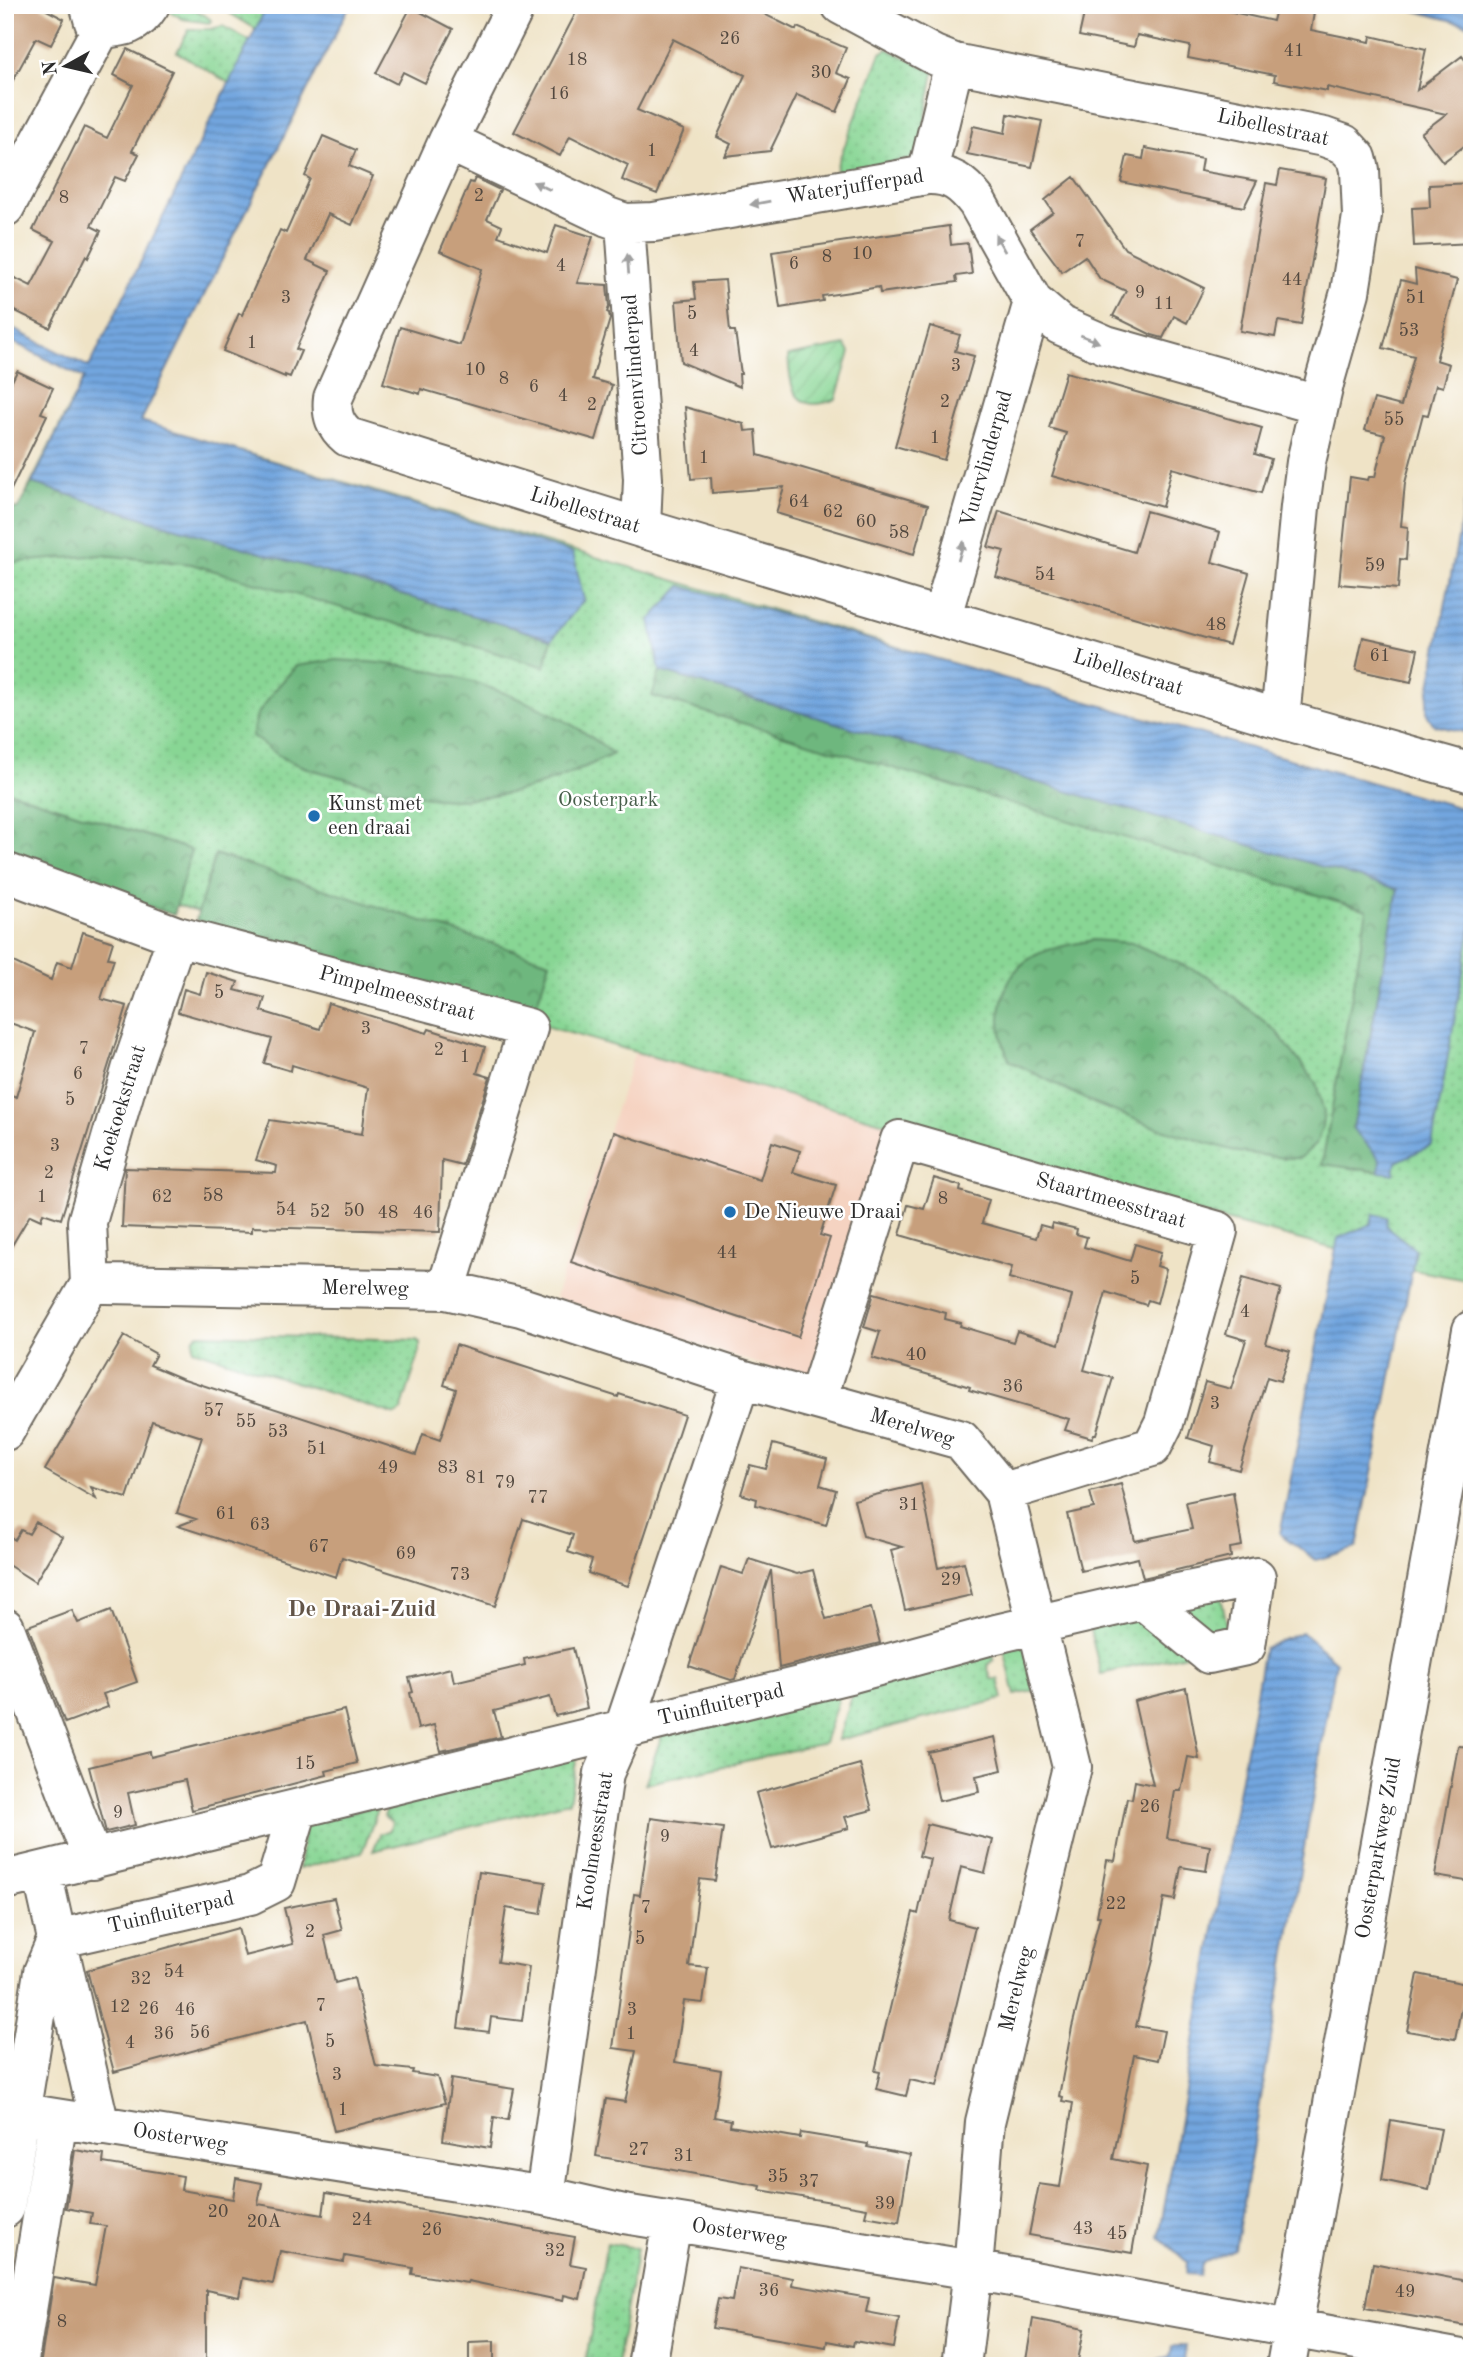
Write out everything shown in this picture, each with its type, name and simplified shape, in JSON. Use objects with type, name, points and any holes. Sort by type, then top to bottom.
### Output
[{"type":"street","points":[[5,206],[96,17],[124,27],[142,17],[150,5]]},
{"type":"street","name":"Libellestraat","points":[[516,5],[448,141],[333,398],[334,420],[340,429],[358,441],[641,528],[1280,719],[1472,773]]},
{"type":"street","name":"Libellestraat","points":[[841,5],[954,64],[1324,137],[1343,144],[1357,158],[1362,216],[1350,292],[1318,405],[1300,507],[1280,719]]},
{"type":"street","points":[[927,175],[954,64]]},
{"type":"street","name":"Waterjufferpad","points":[[448,141],[625,223],[653,222],[927,175],[948,177],[966,188],[977,202],[1033,302],[1060,325],[1107,345],[1318,405]]},
{"type":"street","name":"Citroenvlinderpad","points":[[625,223],[643,479],[641,528]]},
{"type":"street","name":"Vuurvlinderpad","points":[[942,616],[1033,302]]},
{"type":"street","name":"Pimpelmeesstraat","points":[[5,872],[177,936],[528,1028],[446,1290]]},
{"type":"street","name":"Koekoekstraat","points":[[90,1284],[87,1222],[131,1070],[177,936]]},
{"type":"street","name":"Staartmeesstraat","points":[[817,1400],[900,1140],[1218,1231],[1164,1423],[1152,1447],[1004,1492]]},
{"type":"street","points":[[5,1431],[90,1284]]},
{"type":"street","name":"Merelweg","points":[[90,1284],[446,1290],[520,1307],[741,1379],[961,1440],[1004,1492],[1072,1767],[985,2122],[973,2270],[961,2366]]},
{"type":"street","name":"Oosterparkweg Zuid","points":[[1286,2366],[1472,1330]]},
{"type":"street","name":"Koolmeesstraat","points":[[545,2196],[604,1773],[624,1728],[741,1379]]},
{"type":"street","name":"Tuinfluiterpad","points":[[51,1870],[1143,1600]]},
{"type":"street","points":[[9,1650],[18,1705],[59,1842],[51,1870],[57,1939],[100,2126]]},
{"type":"street","name":"Tuinfluiterpad","points":[[57,1939],[250,1895],[276,1882],[298,1809]]},
{"type":"street","points":[[18,2366],[12,2111],[30,2048],[43,1972],[57,1939]]},
{"type":"street","points":[[30,2048],[79,2034]]},
{"type":"street","name":"Oosterweg","points":[[12,2111],[545,2196],[672,2222],[973,2270],[1472,2361]]},
{"type":"street","points":[[13,2220],[58,2119]]},
{"type":"street","points":[[648,2366],[672,2222]]},
{"type":"shaded area","name":"De Nieuwe Draai","points":[[635,1051],[903,1127],[824,1385],[555,1298]]},
{"type":"green space","points":[[172,5],[188,5],[211,21],[209,23],[183,19],[169,11]]},
{"type":"green space","points":[[216,5],[256,5],[265,10],[256,29]]},
{"type":"green space","points":[[223,26],[250,41],[229,83],[177,52],[189,29]]},
{"type":"green space","points":[[888,49],[934,72],[918,158],[836,172],[881,53]]},
{"type":"green space","points":[[845,345],[850,352],[836,399],[814,404],[800,398],[792,386],[788,356]]},
{"type":"green space","name":"Oosterpark","points":[[72,401],[1472,818],[1472,1281],[1414,1270],[1225,1220],[531,1022],[532,1016],[5,852],[5,507],[18,509]]},
{"type":"green space","points":[[32,483],[552,639],[545,667],[191,564],[102,555],[5,563],[5,507],[18,509]]},
{"type":"green space","points":[[336,660],[420,669],[479,684],[551,713],[613,754],[550,781],[507,794],[461,799],[438,798],[398,792],[311,769],[283,758],[252,736],[257,715],[296,666]]},
{"type":"green space","points":[[660,671],[1398,889],[1353,1129],[1381,1159],[1379,1172],[1322,1164],[1367,910],[652,696]]},
{"type":"green space","points":[[5,790],[191,850],[174,915],[5,859]]},
{"type":"green space","points":[[215,854],[550,962],[531,1022],[196,920]]},
{"type":"green space","points":[[1093,940],[1132,943],[1208,976],[1276,1031],[1316,1083],[1324,1112],[1316,1144],[1300,1158],[1238,1152],[1158,1128],[1095,1104],[1010,1061],[1004,1046],[1000,1015],[1007,985],[1015,972],[1026,961],[1040,953]]},
{"type":"green space","points":[[199,1334],[417,1340],[420,1343],[420,1351],[401,1411],[396,1415],[193,1349],[194,1337]]},
{"type":"green space","points":[[1219,1587],[1231,1644],[1151,1602]]},
{"type":"green space","points":[[1133,1607],[1195,1653],[1101,1674],[1087,1618]]},
{"type":"green space","points":[[1028,1631],[1042,1689],[1015,1695],[1001,1637]]},
{"type":"green space","points":[[991,1642],[994,1660],[987,1665],[991,1679],[998,1679],[1003,1699],[838,1740],[854,1690]]},
{"type":"green space","points":[[840,1694],[824,1743],[645,1784],[662,1735]]},
{"type":"green space","points":[[577,1756],[569,1802],[373,1851],[380,1834],[390,1830],[392,1822],[384,1816],[390,1802]]},
{"type":"green space","points":[[380,1804],[362,1852],[299,1869],[305,1825]]},
{"type":"green space","points":[[607,2243],[637,2248],[617,2364],[586,2359]]},
{"type":"water","points":[[256,5],[350,5],[141,421],[573,553],[584,600],[552,639],[32,483],[84,378],[5,338],[5,325],[89,367],[265,10]]},
{"type":"water","points":[[1393,5],[1472,5],[1472,26]]},
{"type":"water","points":[[1472,464],[1472,734],[1434,725],[1427,714],[1427,702]]},
{"type":"water","points":[[681,586],[1472,811],[1472,922],[1432,1145],[1396,1162],[1394,1174],[1379,1172],[1380,1159],[1353,1129],[1398,889],[660,671],[650,620]]},
{"type":"water","points":[[1373,1214],[1387,1217],[1386,1226],[1415,1249],[1412,1270],[1357,1548],[1316,1560],[1280,1534],[1338,1238],[1371,1224]]},
{"type":"water","points":[[1302,1632],[1336,1662],[1235,2249],[1202,2263],[1200,2275],[1186,2274],[1187,2262],[1159,2237],[1264,1648]]},
{"type":"water","points":[[1172,2346],[1186,2346],[1184,2359],[1191,2366],[1138,2366],[1170,2357]]},
{"type":"building","points":[[15,5],[37,5],[64,19],[51,45],[36,38],[5,95],[5,25]]},
{"type":"building","points":[[580,5],[746,5],[796,30],[797,27],[846,48],[836,73],[851,79],[837,112],[797,95],[770,151],[725,156],[731,144],[717,137],[745,75],[673,39],[637,110],[684,130],[657,194],[622,180],[628,165],[570,136],[560,156],[514,132]]},
{"type":"building","points":[[1086,5],[1201,5],[1273,21],[1277,5],[1314,13],[1311,30],[1370,42],[1371,36],[1426,49],[1417,90],[1462,56],[1472,69],[1472,140],[1443,162],[1421,133],[1446,114],[1327,87],[1327,91],[1274,81],[1275,75],[1188,58],[1190,46],[1137,35],[1134,47],[1079,36]]},
{"type":"building","points":[[411,7],[453,29],[425,83],[403,72],[397,84],[376,73]]},
{"type":"building","points":[[127,49],[172,71],[132,151],[139,154],[125,181],[115,177],[91,226],[101,231],[50,328],[5,306],[5,273],[31,286],[55,241],[33,230],[84,127],[107,138],[133,85],[114,75]]},
{"type":"building","points":[[1008,114],[1042,121],[1032,167],[967,154],[973,126],[1005,133]]},
{"type":"building","points":[[323,136],[356,150],[349,166],[373,176],[352,225],[328,214],[307,260],[330,271],[296,349],[301,351],[290,377],[285,377],[223,351],[280,230],[286,233],[310,179],[305,176]]},
{"type":"building","points":[[1145,148],[1202,159],[1200,171],[1257,181],[1244,207],[1121,182],[1127,156],[1143,159]]},
{"type":"building","points":[[1280,170],[1326,178],[1301,325],[1278,321],[1275,337],[1240,331],[1266,183],[1277,185]]},
{"type":"building","points":[[1074,177],[1125,249],[1204,288],[1187,323],[1174,316],[1163,338],[1152,335],[1113,316],[1126,291],[1100,279],[1085,256],[1062,272],[1030,229],[1053,212],[1045,200]]},
{"type":"building","points":[[475,178],[500,190],[487,219],[502,226],[498,236],[547,253],[556,225],[593,237],[577,283],[607,285],[607,312],[610,319],[592,379],[612,385],[596,440],[421,389],[420,394],[383,383],[400,327],[460,345],[482,269],[440,251],[470,182],[473,183]]},
{"type":"building","points":[[1472,183],[1472,243],[1414,246],[1412,208],[1430,207],[1429,185]]},
{"type":"building","points":[[949,226],[951,245],[968,243],[972,274],[956,276],[957,282],[880,293],[879,287],[822,296],[823,301],[780,308],[772,252]]},
{"type":"building","points":[[1415,269],[1457,280],[1436,360],[1449,364],[1443,387],[1436,385],[1428,415],[1423,414],[1405,483],[1401,526],[1408,527],[1406,560],[1400,559],[1398,589],[1339,584],[1350,477],[1368,480],[1369,477],[1375,477],[1385,435],[1365,430],[1374,399],[1401,406],[1414,356],[1383,348],[1401,280],[1416,284]]},
{"type":"building","points":[[725,280],[730,331],[735,331],[741,374],[740,387],[681,362],[676,301],[696,299],[694,282]]},
{"type":"building","points":[[930,326],[960,335],[955,351],[974,356],[944,460],[895,446]]},
{"type":"building","points":[[17,371],[53,388],[41,413],[47,415],[5,502],[5,395]]},
{"type":"building","points":[[1066,372],[1262,428],[1255,454],[1271,459],[1261,493],[1172,468],[1162,507],[1052,476],[1066,433],[1049,428]]},
{"type":"building","points":[[685,407],[744,424],[745,431],[756,430],[758,455],[928,505],[914,554],[776,513],[784,487],[712,493],[711,477],[691,479]]},
{"type":"building","points":[[999,511],[1134,552],[1146,511],[1220,532],[1212,562],[1249,573],[1229,645],[996,577],[1004,551],[988,547]]},
{"type":"building","points":[[1363,637],[1418,649],[1411,682],[1356,670]]},
{"type":"building","points":[[83,932],[113,942],[108,958],[114,959],[101,999],[127,1006],[61,1219],[43,1213],[41,1220],[30,1215],[5,1257],[5,1092],[16,1097],[35,1032],[5,1021],[5,958],[51,980],[57,962],[72,967]]},
{"type":"building","points":[[206,972],[238,982],[235,990],[265,998],[261,1011],[320,1029],[328,1003],[427,1033],[429,1029],[485,1047],[477,1073],[490,1077],[462,1165],[442,1160],[440,1232],[252,1227],[252,1232],[122,1227],[125,1168],[276,1173],[277,1166],[256,1160],[270,1120],[362,1134],[368,1088],[292,1065],[291,1071],[264,1063],[272,1039],[178,1012],[184,989],[200,994]]},
{"type":"building","points":[[614,1132],[760,1180],[772,1142],[800,1151],[793,1172],[836,1185],[820,1235],[830,1238],[798,1337],[571,1262]]},
{"type":"building","points":[[934,1178],[961,1186],[960,1191],[989,1200],[982,1223],[1036,1238],[1040,1225],[1051,1228],[1052,1223],[1077,1229],[1076,1234],[1087,1237],[1084,1247],[1130,1261],[1135,1244],[1161,1252],[1157,1266],[1166,1269],[1157,1303],[1148,1300],[1146,1305],[1106,1292],[1084,1370],[1113,1378],[1096,1434],[1092,1438],[1065,1430],[1069,1419],[872,1358],[880,1332],[864,1327],[874,1293],[946,1313],[945,1319],[961,1323],[960,1326],[1013,1342],[1017,1331],[1059,1344],[1072,1296],[1009,1278],[1012,1267],[900,1235],[908,1205],[924,1209]]},
{"type":"building","points":[[1243,1278],[1281,1289],[1266,1344],[1290,1351],[1280,1381],[1267,1377],[1239,1470],[1210,1462],[1214,1446],[1188,1438],[1205,1382],[1231,1389],[1246,1340],[1226,1334]]},
{"type":"building","points":[[124,1336],[156,1354],[150,1365],[181,1378],[416,1455],[423,1434],[440,1440],[456,1389],[444,1385],[456,1345],[618,1397],[619,1394],[684,1415],[628,1586],[588,1573],[592,1560],[568,1552],[573,1535],[523,1519],[495,1606],[342,1557],[336,1577],[178,1526],[196,1519],[177,1513],[202,1437],[152,1421],[127,1498],[91,1487],[96,1499],[45,1470]]},
{"type":"building","points":[[773,1444],[827,1459],[820,1485],[836,1490],[826,1525],[756,1505],[757,1499],[741,1494],[750,1465],[766,1469]]},
{"type":"building","points":[[921,1484],[938,1568],[964,1562],[972,1595],[905,1610],[891,1550],[902,1547],[863,1536],[854,1500]]},
{"type":"building","points":[[1121,1484],[1135,1541],[1192,1529],[1186,1502],[1233,1492],[1242,1546],[1230,1548],[1231,1557],[1143,1578],[1138,1558],[1081,1571],[1067,1514],[1094,1508],[1090,1492]]},
{"type":"building","points":[[36,1522],[62,1537],[35,1582],[5,1563],[5,1534],[15,1540],[21,1530],[29,1534]]},
{"type":"building","points":[[749,1559],[797,1574],[813,1570],[826,1619],[871,1608],[880,1643],[779,1668],[771,1570],[735,1679],[689,1666],[721,1567],[743,1574]]},
{"type":"building","points":[[72,1610],[78,1623],[111,1610],[137,1682],[103,1694],[108,1707],[65,1723],[28,1626]]},
{"type":"building","points":[[573,1648],[587,1708],[555,1716],[550,1697],[494,1711],[501,1737],[441,1751],[434,1725],[418,1729],[409,1678],[451,1668],[454,1682],[525,1665],[524,1659]]},
{"type":"building","points":[[1186,1688],[1199,1759],[1188,1757],[1181,1791],[1175,1791],[1167,1838],[1210,1846],[1206,1871],[1181,1867],[1175,1900],[1164,1898],[1153,1960],[1136,2026],[1164,2031],[1158,2060],[1134,2055],[1113,2159],[1147,2166],[1132,2253],[1029,2235],[1039,2184],[1060,2187],[1073,2103],[1062,2101],[1063,2097],[1059,2096],[1072,2027],[1100,1916],[1097,1916],[1107,1860],[1115,1861],[1127,1798],[1132,1799],[1135,1781],[1153,1785],[1134,1701]]},
{"type":"building","points":[[344,1710],[357,1763],[326,1771],[327,1775],[192,1810],[185,1780],[128,1793],[135,1825],[106,1832],[89,1767],[150,1752],[151,1757]]},
{"type":"building","points":[[995,1737],[1002,1770],[976,1776],[979,1792],[939,1801],[928,1752]]},
{"type":"building","points":[[1458,1746],[1472,1747],[1472,1882],[1435,1876]]},
{"type":"building","points":[[860,1764],[872,1810],[845,1817],[849,1828],[772,1849],[756,1793]]},
{"type":"building","points":[[651,1818],[723,1828],[715,1881],[700,1879],[689,1966],[708,1968],[703,2003],[684,2001],[675,2062],[721,2070],[714,2117],[731,2120],[730,2126],[800,2138],[801,2133],[868,2144],[867,2147],[910,2155],[899,2222],[865,2216],[867,2208],[760,2190],[761,2186],[596,2156],[606,2099],[625,2102],[636,2051],[613,2048],[634,1894],[640,1895]]},
{"type":"building","points":[[927,1824],[993,1840],[985,1873],[961,1867],[949,1920],[975,1927],[937,2086],[910,2080],[906,2096],[876,2089],[880,2072],[875,2071],[913,1912],[918,1914],[930,1859],[919,1856]]},
{"type":"building","points":[[479,1872],[546,1882],[541,1914],[506,1908],[498,1962],[529,1967],[522,2021],[491,2017],[489,2032],[458,2028]]},
{"type":"building","points":[[334,1898],[342,1930],[324,1935],[335,1983],[354,1978],[376,2066],[413,2070],[412,2073],[437,2077],[445,2103],[334,2131],[307,2020],[114,2072],[87,1970],[238,1928],[245,1956],[293,1944],[284,1908]]},
{"type":"building","points":[[1418,1974],[1466,1984],[1455,2039],[1407,2031]]},
{"type":"building","points":[[451,2079],[514,2089],[508,2120],[494,2117],[490,2148],[443,2140]]},
{"type":"building","points":[[1391,2120],[1441,2129],[1429,2190],[1382,2180]]},
{"type":"building","points":[[75,2150],[104,2155],[103,2163],[183,2176],[181,2190],[233,2199],[236,2178],[262,2183],[258,2204],[323,2215],[326,2193],[575,2237],[570,2264],[586,2267],[580,2299],[564,2295],[563,2301],[468,2281],[467,2283],[412,2274],[413,2268],[345,2256],[344,2262],[280,2251],[273,2284],[243,2278],[239,2297],[206,2290],[206,2366],[40,2366],[54,2278],[95,2285],[106,2226],[90,2224],[92,2213],[66,2208]]},
{"type":"building","points":[[1373,2263],[1472,2282],[1472,2327],[1365,2308]]},
{"type":"building","points":[[738,2268],[793,2278],[792,2285],[869,2298],[866,2312],[899,2318],[894,2348],[854,2341],[853,2346],[827,2341],[826,2347],[712,2328],[718,2299],[732,2301]]},
{"type":"building","points":[[1033,2319],[1084,2329],[1077,2366],[1025,2366]]},
{"type":"building","points":[[494,2341],[494,2366],[469,2366],[469,2342]]},
{"type":"place","name":"Kunst met een draai","points":[[314,816]]},
{"type":"place","name":"De Nieuwe Draai","points":[[730,1212]]},
{"type":"district","name":"De Draai-Zuid","points":[[362,1609]]}]
